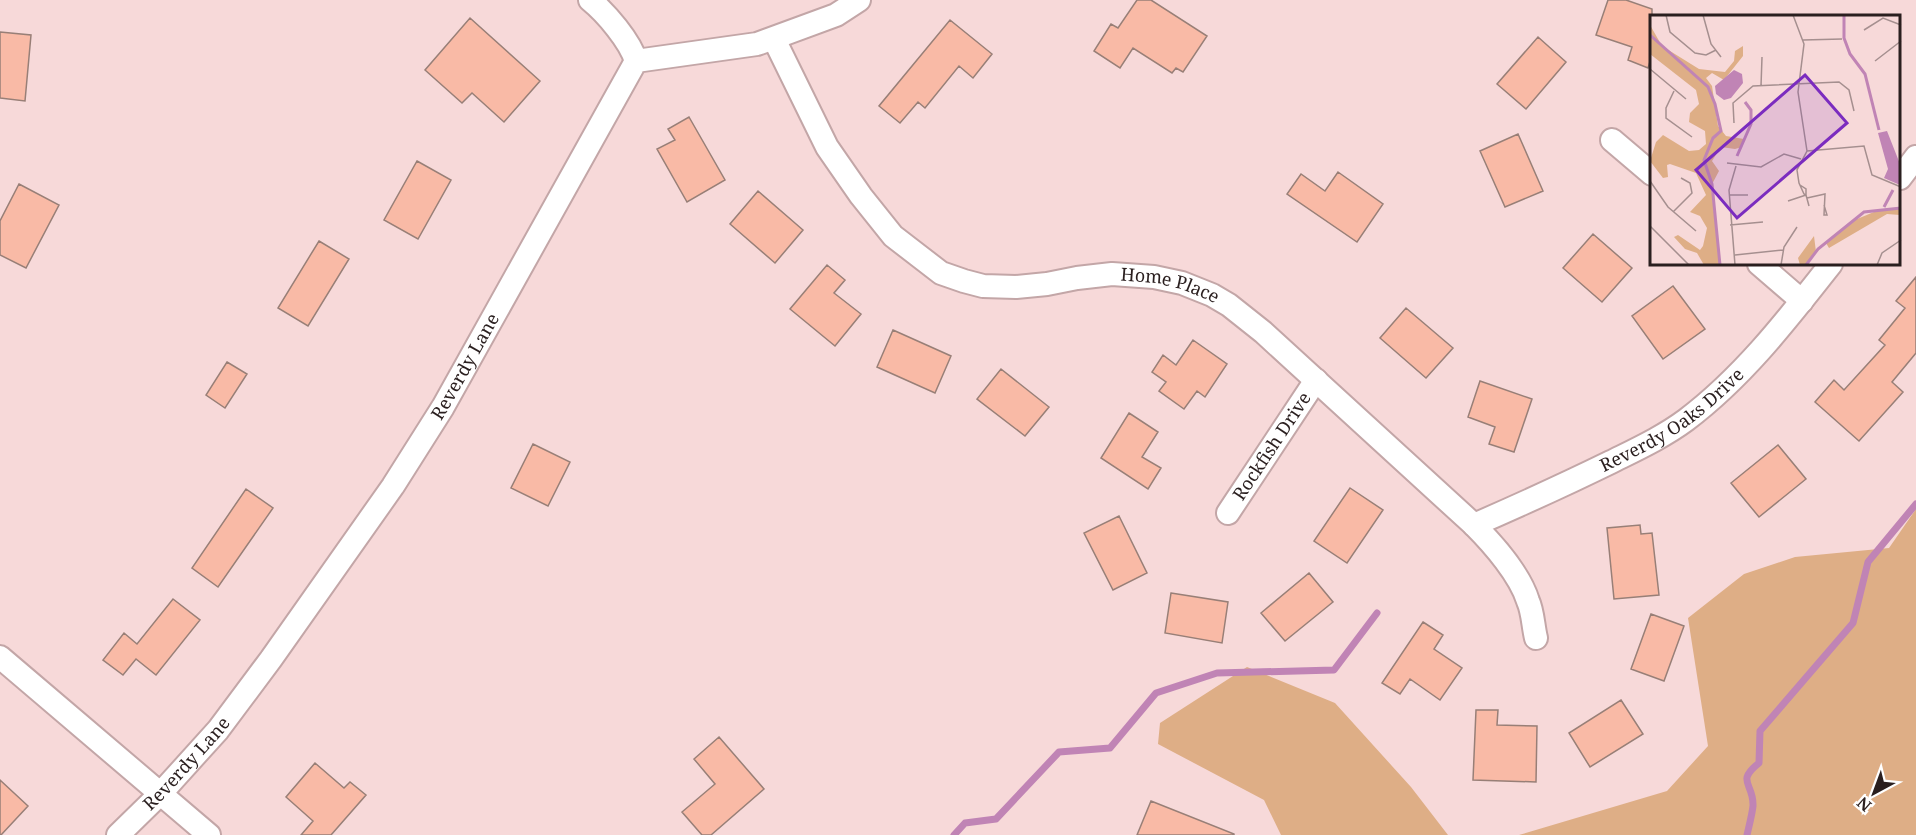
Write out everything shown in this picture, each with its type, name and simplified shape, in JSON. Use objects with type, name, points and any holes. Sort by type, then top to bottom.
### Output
[{"type":"street","points":[[590,0],[607,16],[634,53],[636,60],[757,44],[836,15],[859,0]]},
{"type":"street","name":"Home Place","points":[[774,39],[827,147],[861,196],[893,236],[941,273],[984,286],[1016,287],[1112,274],[1182,283],[1212,295],[1229,305],[1263,332],[1474,525],[1506,562],[1528,600],[1536,638]]},
{"type":"street","name":"Reverdy Lane","points":[[118,835],[161,793],[224,721],[271,659],[393,486],[443,407],[636,60]]},
{"type":"street","points":[[1612,140],[1650,172]]},
{"type":"street","points":[[1901,176],[1916,157]]},
{"type":"street","points":[[1761,266],[1802,301]]},
{"type":"street","name":"Reverdy Oaks Drive","points":[[1474,525],[1559,488],[1659,438],[1686,420],[1721,391],[1761,351],[1829,266]]},
{"type":"street","name":"Rockfish Drive","points":[[1228,513],[1316,380]]},
{"type":"street","points":[[0,657],[209,835]]},
{"type":"shaded area","points":[[1916,509],[1916,835],[1519,835],[1667,791],[1708,746],[1688,618],[1744,574],[1795,557],[1889,548]]},
{"type":"shaded area","points":[[1247,667],[1335,703],[1411,787],[1448,835],[1281,835],[1264,800],[1158,744],[1160,723]]},
{"type":"building","points":[[1137,0],[1151,0],[1207,36],[1183,72],[1176,68],[1172,73],[1133,48],[1120,68],[1094,51],[1111,24],[1118,28]]},
{"type":"building","points":[[1608,0],[1626,0],[1652,9],[1648,68],[1628,60],[1632,47],[1596,35]]},
{"type":"building","points":[[470,18],[540,81],[504,122],[472,93],[462,103],[425,70]]},
{"type":"building","points":[[950,20],[992,54],[973,78],[959,66],[925,108],[918,102],[900,123],[879,106]]},
{"type":"building","points":[[0,32],[31,35],[25,101],[0,98]]},
{"type":"building","points":[[1538,37],[1566,62],[1526,109],[1497,84]]},
{"type":"building","points":[[689,117],[725,180],[687,202],[657,149],[675,140],[668,129]]},
{"type":"building","points":[[1518,134],[1543,191],[1505,207],[1480,151]]},
{"type":"building","points":[[417,161],[451,180],[418,239],[384,220]]},
{"type":"building","points":[[1338,172],[1383,204],[1357,242],[1287,194],[1301,174],[1325,191]]},
{"type":"building","points":[[19,184],[59,205],[26,268],[0,255],[0,221]]},
{"type":"building","points":[[758,191],[803,230],[775,263],[730,224]]},
{"type":"building","points":[[1593,234],[1632,268],[1602,302],[1563,268]]},
{"type":"building","points":[[319,241],[349,259],[308,326],[278,308]]},
{"type":"building","points":[[827,265],[845,280],[834,293],[861,314],[835,346],[790,309]]},
{"type":"building","points":[[1916,277],[1916,353],[1892,382],[1903,392],[1859,441],[1815,402],[1834,380],[1844,390],[1885,345],[1879,340],[1905,308],[1896,301]]},
{"type":"building","points":[[1673,286],[1705,329],[1663,359],[1632,316]]},
{"type":"building","points":[[1406,308],[1453,348],[1426,378],[1380,338]]},
{"type":"building","points":[[893,330],[951,356],[935,393],[877,367]]},
{"type":"building","points":[[1193,340],[1227,364],[1205,397],[1197,391],[1184,409],[1159,391],[1166,382],[1152,372],[1163,355],[1176,365]]},
{"type":"building","points":[[227,362],[247,374],[225,408],[206,395]]},
{"type":"building","points":[[1001,369],[1049,407],[1025,436],[977,399]]},
{"type":"building","points":[[1480,381],[1532,399],[1514,452],[1489,444],[1495,427],[1468,417]]},
{"type":"building","points":[[1129,413],[1158,432],[1142,457],[1161,468],[1148,489],[1101,458]]},
{"type":"building","points":[[533,444],[570,462],[548,506],[511,488]]},
{"type":"building","points":[[1778,445],[1806,479],[1759,517],[1731,483]]},
{"type":"building","points":[[1350,488],[1383,510],[1347,563],[1314,541]]},
{"type":"building","points":[[246,489],[273,508],[218,587],[192,568]]},
{"type":"building","points":[[1119,516],[1147,573],[1113,590],[1084,533]]},
{"type":"building","points":[[1640,525],[1641,534],[1652,533],[1659,595],[1614,599],[1607,528]]},
{"type":"building","points":[[1309,573],[1333,602],[1285,641],[1261,613]]},
{"type":"building","points":[[1171,593],[1228,602],[1222,643],[1165,633]]},
{"type":"building","points":[[173,599],[200,620],[156,675],[136,659],[123,675],[103,660],[124,633],[137,644]]},
{"type":"building","points":[[1651,614],[1684,626],[1664,681],[1631,669]]},
{"type":"building","points":[[1423,622],[1443,635],[1434,649],[1462,668],[1440,700],[1410,679],[1400,694],[1382,683]]},
{"type":"building","points":[[1621,700],[1643,734],[1590,767],[1569,733]]},
{"type":"building","points":[[1476,710],[1498,710],[1497,725],[1537,726],[1536,782],[1473,780]]},
{"type":"building","points":[[719,737],[764,789],[711,835],[702,835],[682,812],[715,784],[694,759]]},
{"type":"building","points":[[315,763],[344,788],[350,782],[366,795],[331,835],[301,835],[313,821],[286,797]]},
{"type":"building","points":[[0,780],[28,806],[1,835],[0,835]]},
{"type":"building","points":[[1151,801],[1234,834],[1234,835],[1137,835]]},
{"type":"waterway","points":[[1747,835],[1753,806],[1747,779],[1748,774],[1759,763],[1760,731],[1853,623],[1868,562],[1916,504]]},
{"type":"waterway","points":[[954,835],[965,823],[996,819],[1059,752],[1110,748],[1156,693],[1217,673],[1334,670],[1377,613]]}]
